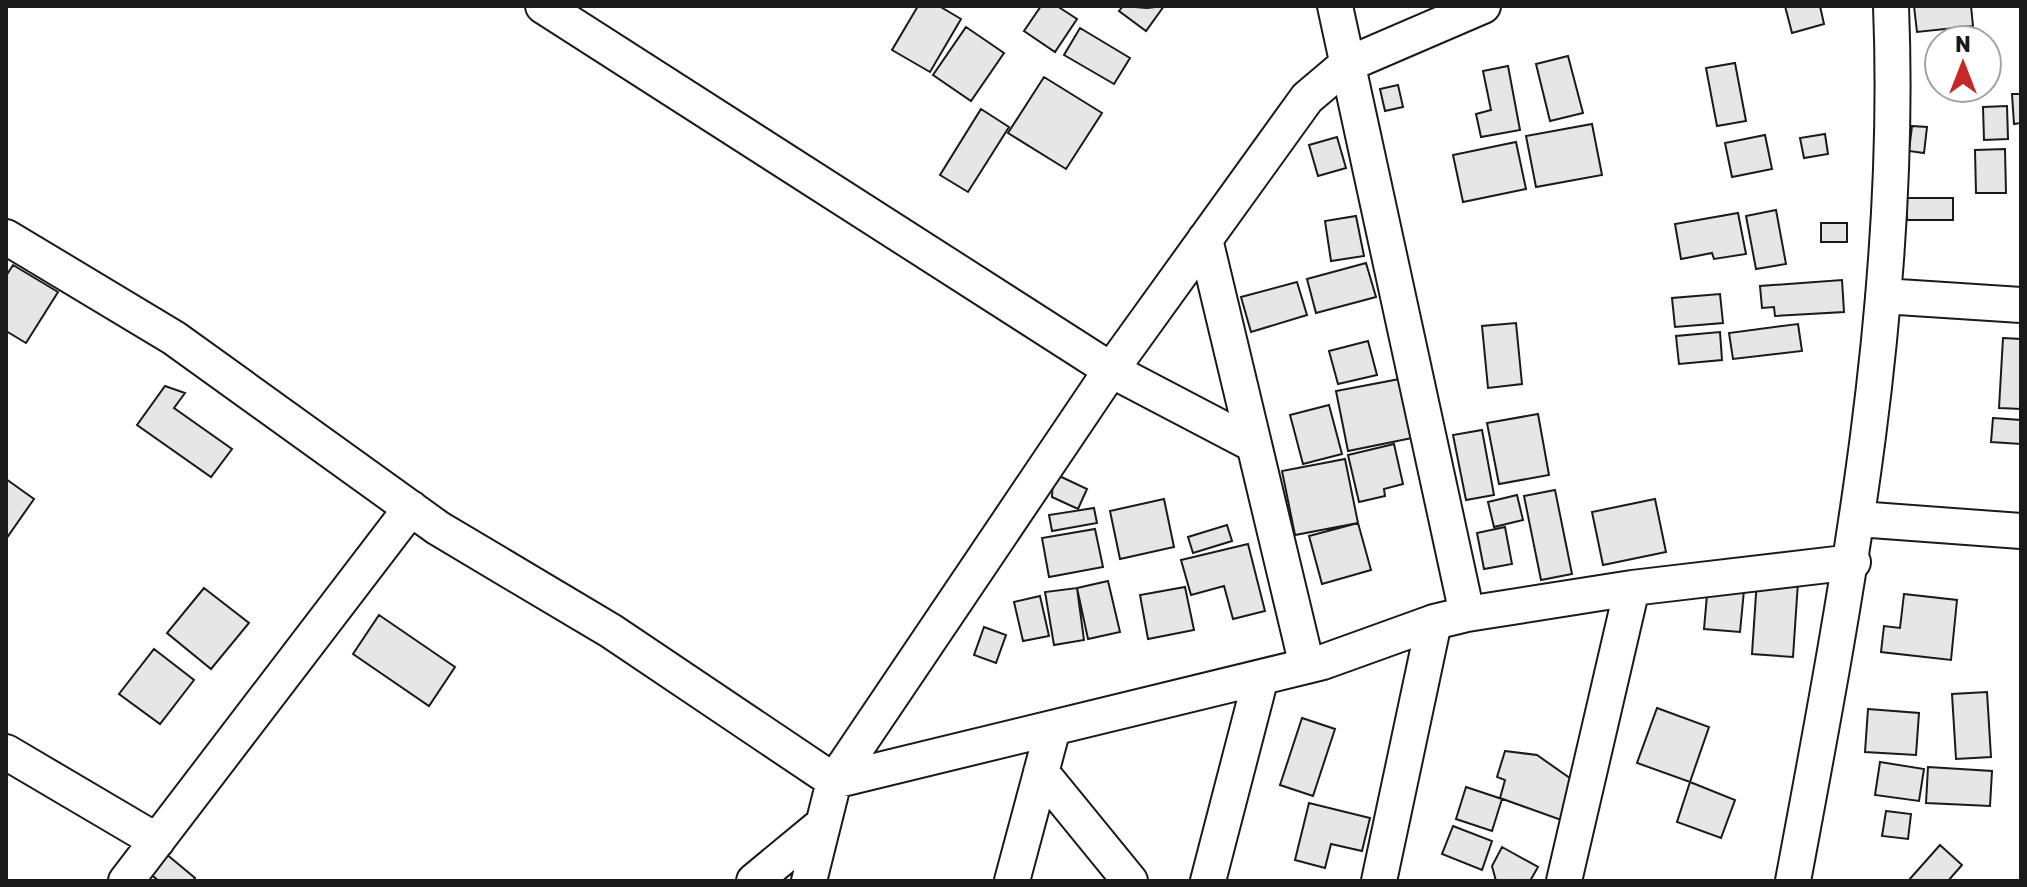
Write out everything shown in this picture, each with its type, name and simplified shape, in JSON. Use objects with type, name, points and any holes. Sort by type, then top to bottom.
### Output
[{"type":"street","points":[[543,6],[1111,370],[1254,445]]},
{"type":"street","points":[[1335,6],[1467,614]]},
{"type":"street","points":[[809,881],[834,781],[1111,370],[1307,98],[1346,65],[1483,6]]},
{"type":"street","points":[[1793,881],[1853,562],[1883,296],[1893,178],[1891,6]]},
{"type":"street","points":[[6,237],[174,338],[411,508],[611,631],[834,781],[1307,666],[1434,622],[1467,614],[1632,588],[1853,562]]},
{"type":"street","points":[[1205,239],[1307,666]]},
{"type":"street","points":[[1883,296],[2021,305]]},
{"type":"street","points":[[126,881],[411,508]]},
{"type":"street","points":[[1858,519],[2021,531]]},
{"type":"street","points":[[1564,881],[1632,588]]},
{"type":"street","points":[[1379,881],[1434,622]]},
{"type":"street","points":[[1208,881],[1261,677]]},
{"type":"street","points":[[1012,881],[1053,728]]},
{"type":"street","points":[[6,752],[157,841]]},
{"type":"street","points":[[1041,772],[1130,881]]},
{"type":"street","points":[[754,881],[823,824]]},
{"type":"building","points":[[918,6],[939,6],[961,19],[930,72],[892,50]]},
{"type":"building","points":[[1041,6],[1057,6],[1077,19],[1055,52],[1024,31]]},
{"type":"building","points":[[1123,6],[1164,6],[1146,31],[1119,11]]},
{"type":"building","points":[[1785,6],[1820,6],[1824,24],[1792,33]]},
{"type":"building","points":[[1914,6],[1971,6],[1973,24],[1923,24],[1923,31],[1917,32]]},
{"type":"building","points":[[966,27],[1004,53],[971,101],[933,75]]},
{"type":"building","points":[[1080,28],[1130,58],[1114,84],[1064,55]]},
{"type":"building","points":[[1568,56],[1583,113],[1550,121],[1536,64]]},
{"type":"building","points":[[1735,63],[1746,121],[1717,126],[1706,68]]},
{"type":"building","points":[[1508,66],[1520,130],[1481,137],[1476,114],[1491,110],[1483,71]]},
{"type":"building","points":[[1044,77],[1102,113],[1066,169],[1008,133]]},
{"type":"building","points":[[1398,85],[1403,107],[1385,111],[1380,89]]},
{"type":"building","points":[[2012,94],[2021,94],[2021,123],[2014,124]]},
{"type":"building","points":[[2007,106],[2008,139],[1984,140],[1983,107]]},
{"type":"building","points":[[981,109],[1009,127],[968,192],[940,175]]},
{"type":"building","points":[[1592,124],[1602,175],[1536,187],[1526,136]]},
{"type":"building","points":[[1912,126],[1927,127],[1924,153],[1909,151]]},
{"type":"building","points":[[1825,134],[1828,154],[1804,158],[1800,138]]},
{"type":"building","points":[[1765,135],[1772,169],[1732,177],[1725,143]]},
{"type":"building","points":[[1337,137],[1346,168],[1318,176],[1309,145]]},
{"type":"building","points":[[1516,142],[1526,189],[1463,202],[1453,155]]},
{"type":"building","points":[[2005,149],[2006,193],[1976,193],[1975,150]]},
{"type":"building","points":[[1907,198],[1953,198],[1953,220],[1907,220]]},
{"type":"building","points":[[1776,210],[1786,264],[1756,269],[1746,216]]},
{"type":"building","points":[[1738,213],[1746,254],[1714,259],[1712,253],[1681,259],[1675,224]]},
{"type":"building","points":[[1356,216],[1364,256],[1331,261],[1325,221]]},
{"type":"building","points":[[1821,223],[1847,223],[1847,242],[1821,242]]},
{"type":"building","points":[[1366,263],[1376,297],[1316,313],[1307,279]]},
{"type":"building","points":[[13,265],[58,292],[26,343],[6,331],[6,276]]},
{"type":"building","points":[[1842,280],[1844,312],[1775,316],[1774,307],[1762,308],[1760,286]]},
{"type":"building","points":[[1297,282],[1307,315],[1251,332],[1241,297]]},
{"type":"building","points":[[1720,294],[1723,323],[1675,327],[1672,298]]},
{"type":"building","points":[[1516,323],[1522,384],[1488,388],[1482,326]]},
{"type":"building","points":[[1798,324],[1802,351],[1733,359],[1729,333]]},
{"type":"building","points":[[1720,332],[1722,360],[1679,364],[1676,336]]},
{"type":"building","points":[[2003,338],[2021,339],[2021,409],[1999,408]]},
{"type":"building","points":[[1368,341],[1377,375],[1338,384],[1329,351]]},
{"type":"building","points":[[1405,378],[1417,437],[1348,451],[1336,391]]},
{"type":"building","points":[[165,386],[185,393],[174,408],[232,449],[211,477],[137,425]]},
{"type":"building","points":[[1329,405],[1342,454],[1303,464],[1290,415]]},
{"type":"building","points":[[1538,414],[1549,475],[1499,484],[1487,423]]},
{"type":"building","points":[[1993,418],[2021,420],[2021,444],[1991,442]]},
{"type":"building","points":[[1482,430],[1494,495],[1466,500],[1453,435]]},
{"type":"building","points":[[1394,444],[1403,484],[1384,489],[1385,496],[1359,502],[1348,455]]},
{"type":"building","points":[[1345,459],[1358,523],[1295,535],[1282,471]]},
{"type":"building","points":[[1053,473],[1087,489],[1078,509],[1052,497]]},
{"type":"building","points":[[6,479],[34,499],[6,539]]},
{"type":"building","points":[[1555,490],[1572,574],[1541,580],[1524,496]]},
{"type":"building","points":[[1517,495],[1523,520],[1494,527],[1488,502]]},
{"type":"building","points":[[1164,499],[1174,547],[1120,559],[1110,511]]},
{"type":"building","points":[[1655,499],[1666,552],[1603,565],[1592,512]]},
{"type":"building","points":[[1094,508],[1097,523],[1052,531],[1049,515]]},
{"type":"building","points":[[1358,523],[1371,570],[1322,584],[1309,536]]},
{"type":"building","points":[[1227,525],[1232,541],[1193,553],[1188,537]]},
{"type":"building","points":[[1505,527],[1512,564],[1484,569],[1477,533]]},
{"type":"building","points":[[1095,529],[1103,567],[1049,577],[1042,538]]},
{"type":"building","points":[[1248,544],[1265,611],[1233,619],[1224,586],[1191,595],[1181,560]]},
{"type":"building","points":[[1757,579],[1798,582],[1793,657],[1752,654]]},
{"type":"building","points":[[1108,581],[1120,632],[1088,639],[1077,588]]},
{"type":"building","points":[[1185,587],[1194,630],[1148,639],[1140,595]]},
{"type":"building","points":[[204,588],[249,623],[211,669],[167,633]]},
{"type":"building","points":[[1077,588],[1084,640],[1054,645],[1045,592]]},
{"type":"building","points":[[1744,590],[1740,632],[1704,629],[1707,595]]},
{"type":"building","points":[[1904,594],[1957,600],[1951,660],[1881,652],[1884,626],[1900,628]]},
{"type":"building","points":[[1040,596],[1049,636],[1023,641],[1014,602]]},
{"type":"building","points":[[379,615],[455,667],[429,706],[353,654]]},
{"type":"building","points":[[984,627],[1006,635],[996,663],[974,655]]},
{"type":"building","points":[[154,649],[194,680],[160,724],[119,694]]},
{"type":"building","points":[[1987,692],[1991,757],[1956,759],[1952,694]]},
{"type":"building","points":[[1657,708],[1709,727],[1690,782],[1637,763]]},
{"type":"building","points":[[1868,709],[1919,713],[1916,755],[1865,752]]},
{"type":"building","points":[[1302,718],[1335,729],[1313,796],[1280,785]]},
{"type":"building","points":[[1505,751],[1537,755],[1574,781],[1564,821],[1500,798],[1505,780],[1497,777]]},
{"type":"building","points":[[1880,762],[1924,769],[1919,801],[1875,795]]},
{"type":"building","points":[[1928,767],[1992,771],[1990,806],[1926,803]]},
{"type":"building","points":[[1690,782],[1735,800],[1721,838],[1677,822]]},
{"type":"building","points":[[1466,787],[1502,799],[1492,831],[1456,819]]},
{"type":"building","points":[[1309,803],[1370,818],[1362,851],[1331,844],[1325,868],[1295,860]]},
{"type":"building","points":[[1886,811],[1911,814],[1908,839],[1882,836]]},
{"type":"building","points":[[1453,826],[1492,841],[1482,870],[1442,854]]},
{"type":"building","points":[[1940,845],[1962,865],[1948,881],[1908,881]]},
{"type":"building","points":[[1502,847],[1538,867],[1530,881],[1496,881],[1492,866]]},
{"type":"building","points":[[165,853],[195,878],[193,881],[159,881],[149,873]]}]
